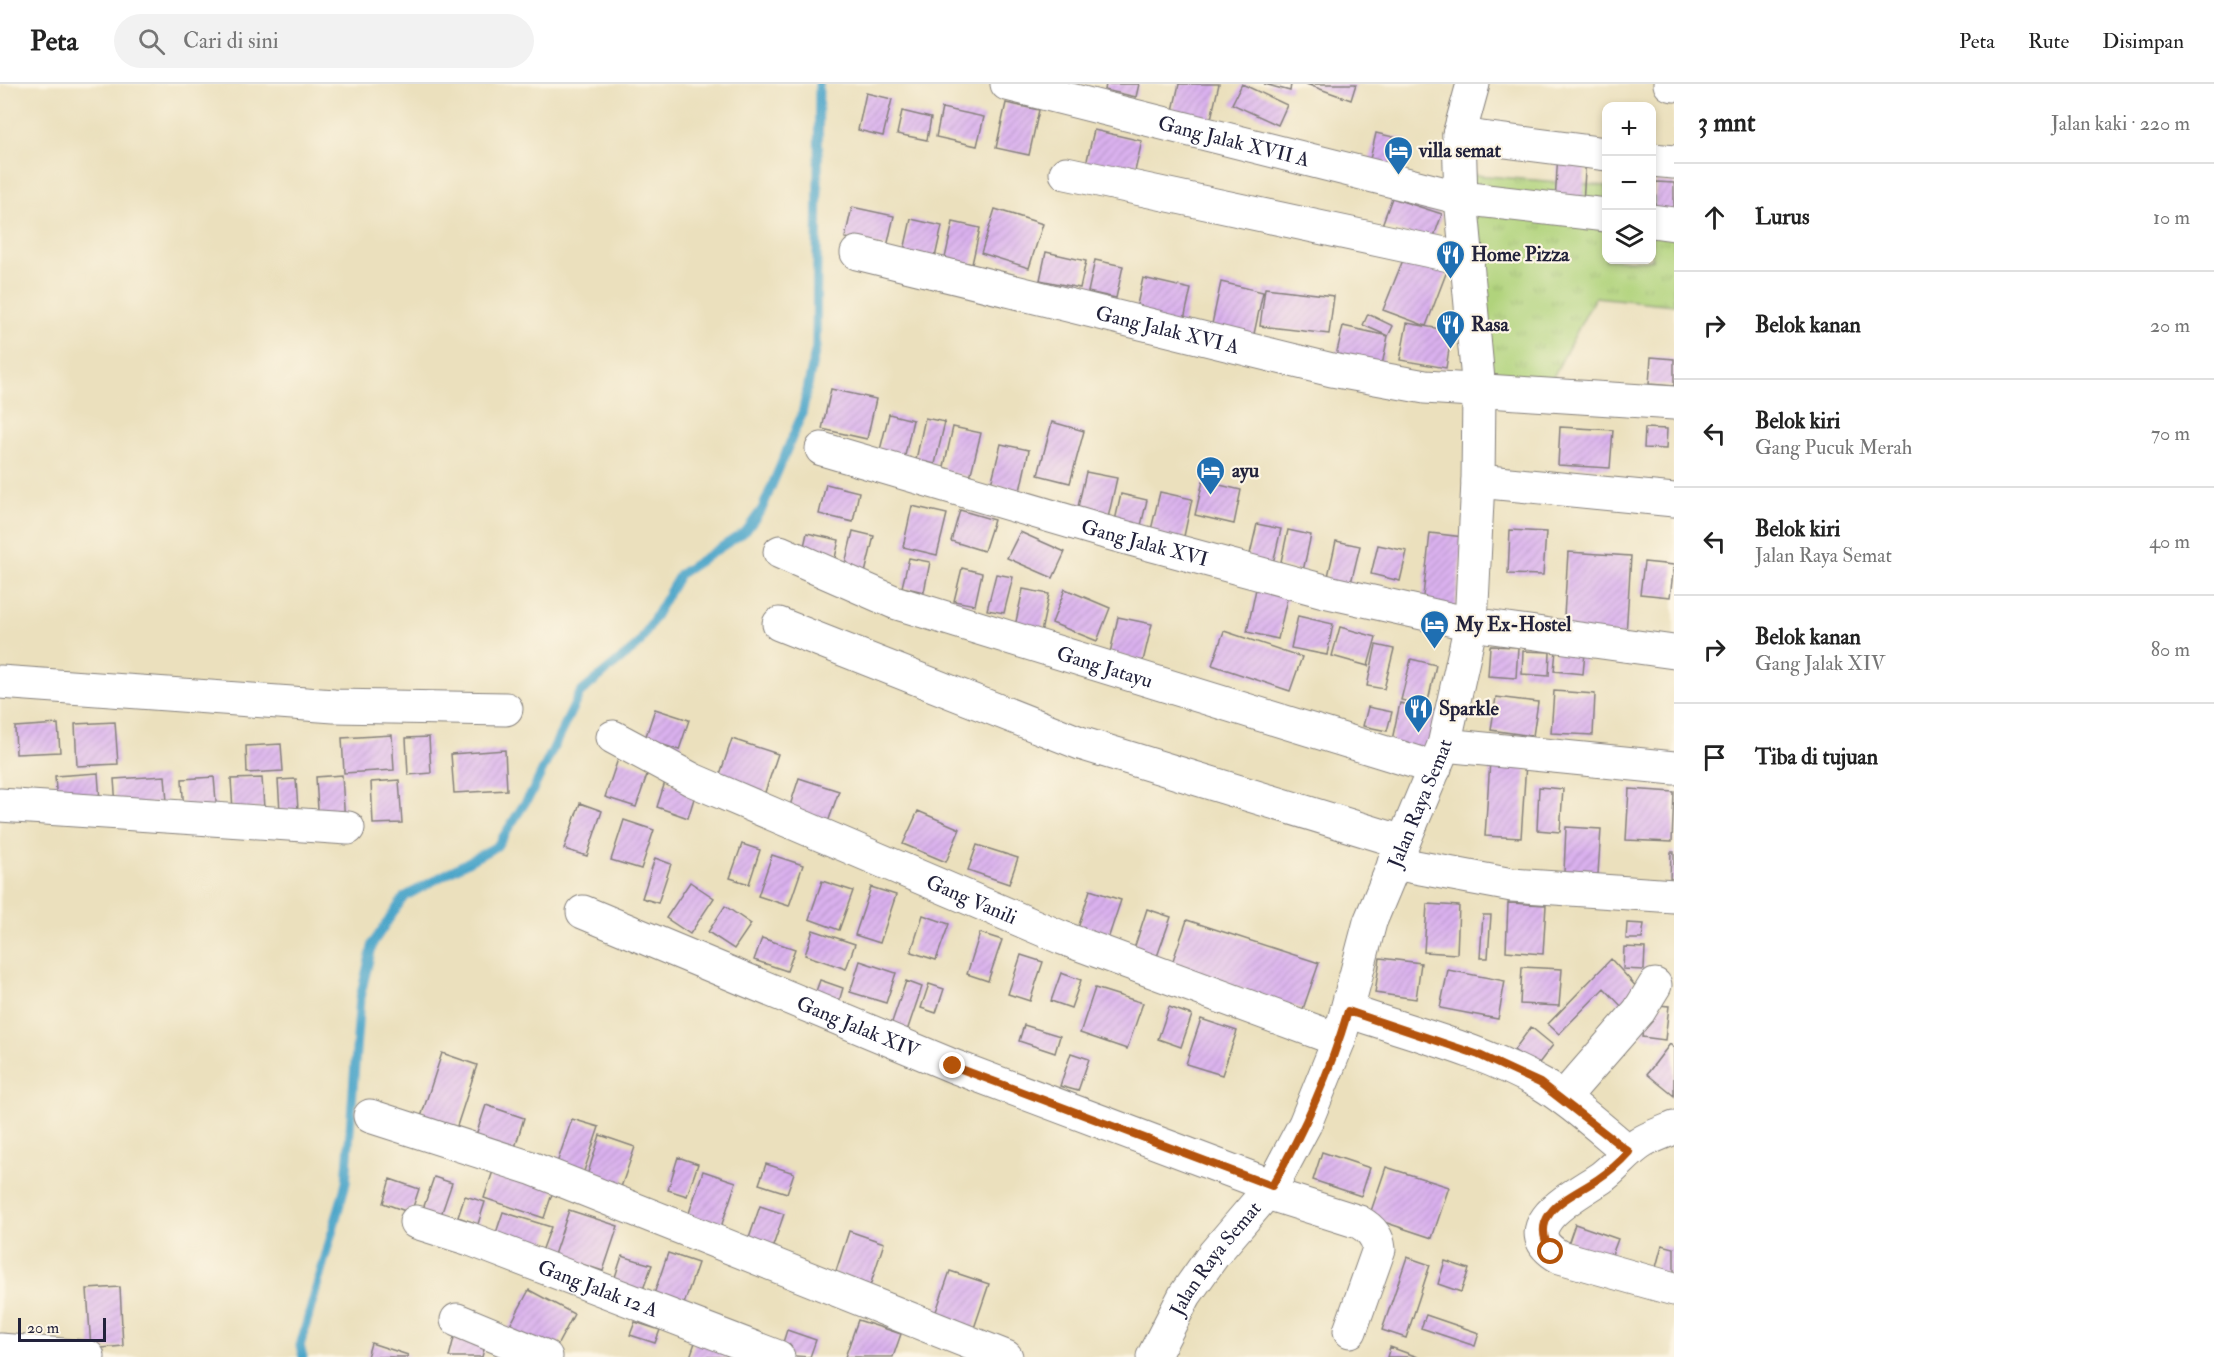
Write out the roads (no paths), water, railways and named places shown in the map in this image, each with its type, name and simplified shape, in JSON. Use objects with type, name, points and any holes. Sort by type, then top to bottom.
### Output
[{"type":"street","name":"Gang Jalak XVII A","points":[[1007,84],[1461,198],[1602,215]]},
{"type":"street","name":"Jalan Raya Semat","points":[[1153,1357],[1185,1295],[1214,1254],[1270,1189],[1305,1124],[1343,1026],[1370,922],[1440,756],[1471,624],[1478,481],[1479,391],[1461,198],[1459,135],[1473,84]]},
{"type":"street","points":[[1459,135],[1602,153]]},
{"type":"street","points":[[1656,160],[1674,162]]},
{"type":"street","points":[[1066,173],[1468,259]]},
{"type":"street","points":[[1656,222],[1674,224]]},
{"type":"street","name":"Gang Jalak XVI A","points":[[857,253],[1332,370],[1425,387],[1674,403]]},
{"type":"street","name":"Gang Jalak XVI","points":[[822,449],[1106,532],[1328,592],[1471,624],[1674,652]]},
{"type":"street","points":[[1478,481],[1674,500]]},
{"type":"street","name":"Gang Jatayu","points":[[780,552],[894,602],[1440,756],[1674,768]]},
{"type":"street","points":[[779,624],[1080,743],[1399,852],[1512,885],[1674,896]]},
{"type":"street","points":[[0,682],[334,706],[506,708]]},
{"type":"street","name":"Gang Vanili","points":[[613,737],[693,780],[1071,942],[1343,1026],[1479,1055],[1540,1083],[1563,1098],[1629,1152]]},
{"type":"street","points":[[0,805],[348,828]]},
{"type":"street","name":"Gang Jalak XIV","points":[[583,912],[953,1066],[1359,1222],[1366,1226],[1378,1240],[1379,1249],[1350,1331]]},
{"type":"street","points":[[1563,1098],[1639,1011],[1655,985]]},
{"type":"street","points":[[370,1116],[531,1168],[1006,1357]]},
{"type":"street","points":[[1674,1128],[1644,1141],[1629,1152],[1612,1170],[1568,1197],[1548,1215],[1542,1230],[1544,1241],[1551,1252],[1560,1257],[1674,1289]]},
{"type":"street","name":"Gang Jalak 12 A","points":[[416,1222],[470,1239],[778,1357]]},
{"type":"street","points":[[457,1320],[546,1357]]},
{"type":"street","points":[[0,1350],[88,1357]]},
{"type":"waterway","points":[[303,1357],[300,1346],[346,1183],[360,998],[373,943],[404,897],[497,846],[532,792],[580,693],[639,644],[680,574],[746,531],[762,509],[802,414],[816,347],[819,84]]},
{"type":"place","name":"villa semat","points":[[1398,176]]},
{"type":"place","name":"Home Pizza","points":[[1450,280]]},
{"type":"place","name":"Rasa","points":[[1450,350]]},
{"type":"place","name":"ayu","points":[[1211,496]]},
{"type":"place","name":"My Ex-Hostel","points":[[1434,650]]},
{"type":"place","name":"Sparkle","points":[[1418,734]]}]
